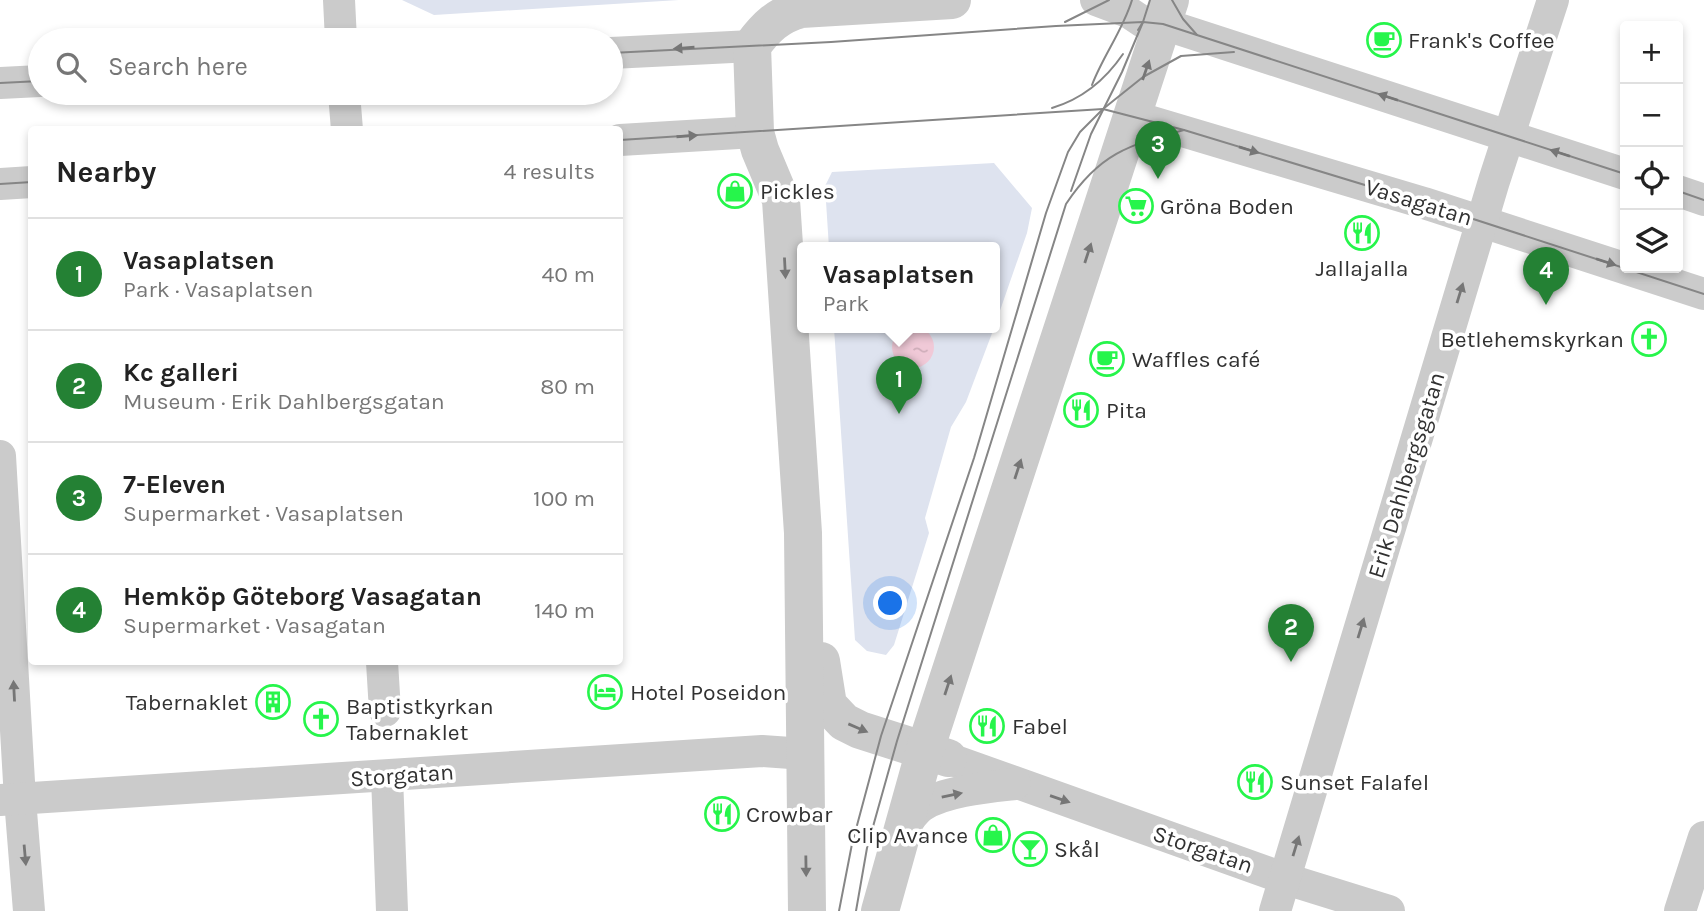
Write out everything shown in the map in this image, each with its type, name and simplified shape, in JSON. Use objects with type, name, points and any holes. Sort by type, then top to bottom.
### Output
[{"type":"street","points":[[340,0],[341,28]]},
{"type":"street","points":[[807,911],[803,533],[781,200],[755,132],[752,46],[772,21],[785,13],[801,9],[952,0]]},
{"type":"street","points":[[1096,0],[1128,12],[1159,16],[1620,172]]},
{"type":"street","name":"Erik Dahlbergsgatan","points":[[1275,911],[1508,136],[1553,0]]},
{"type":"street","points":[[880,911],[900,833],[937,754],[1132,116],[1159,16]]},
{"type":"street","points":[[623,52],[752,46]]},
{"type":"street","points":[[0,83],[28,82]]},
{"type":"street","points":[[345,105],[347,126]]},
{"type":"street","name":"Vasagatan","points":[[1132,116],[1482,222],[1704,294]]},
{"type":"street","points":[[623,140],[755,132]]},
{"type":"street","points":[[0,184],[28,182]]},
{"type":"street","points":[[1683,193],[1704,200]]},
{"type":"street","points":[[0,456],[10,799],[29,911]]},
{"type":"street","points":[[803,533],[812,566],[822,676],[828,705],[844,722],[860,730],[937,754]]},
{"type":"street","points":[[382,665],[385,711]]},
{"type":"street","name":"Storgatan","points":[[10,799],[762,751],[805,754]]},
{"type":"street","name":"Storgatan","points":[[937,754],[1286,879],[1389,911]]},
{"type":"street","points":[[387,776],[392,911]]},
{"type":"street","name":"Storgatan","points":[[900,833],[922,806],[938,798],[987,787],[1018,784]]},
{"type":"street","points":[[1680,911],[1704,837]]},
{"type":"shaded area","points":[[402,0],[679,0],[434,15]]},
{"type":"shaded area","points":[[994,163],[1032,208],[1027,233],[1000,311],[1000,242],[829,242],[825,186],[832,172]]},
{"type":"shaded area","points":[[834,333],[992,333],[966,402],[951,427],[925,518],[929,533],[894,645],[886,655],[867,651],[855,640]]},
{"type":"water","points":[[897,333],[929,333],[933,339],[933,355],[921,367],[905,367],[893,355],[893,339]]},
{"type":"tram line","points":[[1065,22],[1109,0]]},
{"type":"tram line","points":[[1092,85],[1124,22],[1132,0]]},
{"type":"tram line","points":[[1138,30],[1150,0]]},
{"type":"tram line","points":[[1172,0],[1197,35]]},
{"type":"tram line","points":[[623,52],[831,42],[1056,26],[1143,22],[1163,24],[1620,172]]},
{"type":"tram line","points":[[1071,191],[1091,134],[1143,22]]},
{"type":"tram line","points":[[839,911],[852,844],[881,736],[974,458],[1046,213],[1068,152],[1080,132],[1103,109],[1143,77],[1181,56],[1234,52]]},
{"type":"tram line","points":[[1052,108],[1092,87],[1109,72],[1123,54]]},
{"type":"tram line","points":[[0,83],[28,82]]},
{"type":"tram line","points":[[623,140],[1103,109],[1184,130],[1424,203],[1704,294]]},
{"type":"tram line","points":[[856,911],[867,848],[897,741],[1066,204],[1090,173],[1116,154],[1184,130]]},
{"type":"tram line","points":[[0,184],[28,182]]},
{"type":"tram line","points":[[1683,193],[1704,200]]},
{"type":"place","name":"Frank's Coffee","points":[[1384,40]]},
{"type":"place","name":"7-Eleven","points":[[1158,179]]},
{"type":"place","name":"Pickles","points":[[735,191]]},
{"type":"place","name":"Gröna Boden","points":[[1136,206]]},
{"type":"place","name":"Jallajalla","points":[[1362,233]]},
{"type":"place","name":"Hemköp Göteborg Vasagatan","points":[[1546,305]]},
{"type":"place","name":"Betlehemskyrkan","points":[[1649,339]]},
{"type":"place","name":"Waffles café","points":[[1107,359]]},
{"type":"place","name":"Pita","points":[[1081,410]]},
{"type":"place","name":"Vasaplatsen","points":[[899,414]]},
{"type":"place","name":"Kc galleri","points":[[1291,662]]},
{"type":"place","name":"Hotel Poseidon","points":[[605,692]]},
{"type":"place","name":"Tabernaklet","points":[[273,702]]},
{"type":"place","name":"Baptistkyrkan Tabernaklet","points":[[321,719]]},
{"type":"place","name":"Fabel","points":[[987,726]]},
{"type":"place","name":"Sunset Falafel","points":[[1255,782]]},
{"type":"place","name":"Crowbar","points":[[722,814]]},
{"type":"place","name":"Clip Avance","points":[[993,835]]},
{"type":"place","name":"Skål","points":[[1030,849]]}]
